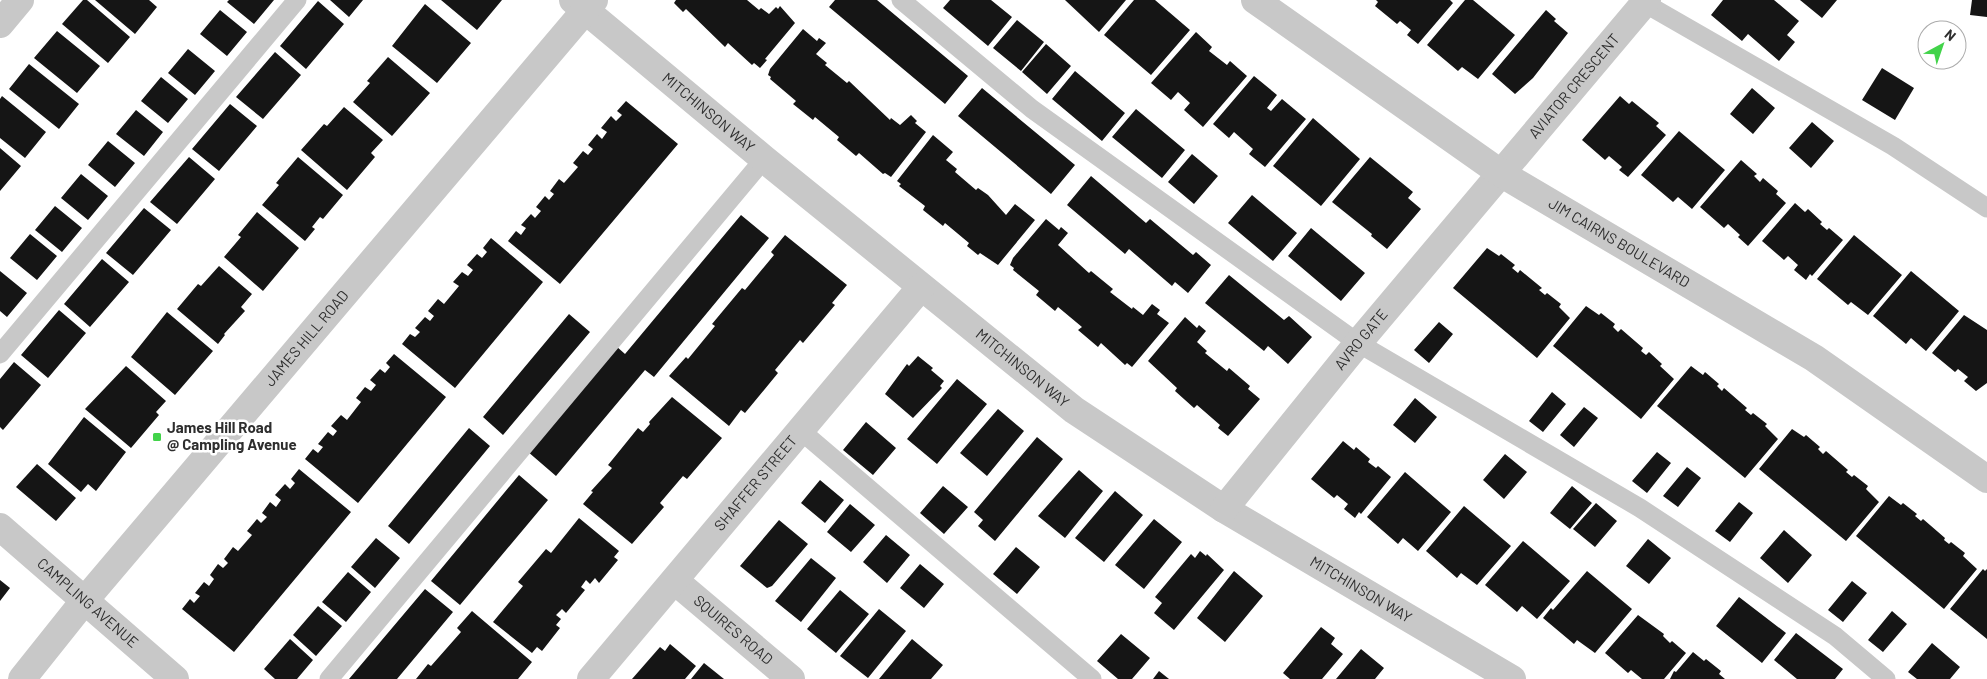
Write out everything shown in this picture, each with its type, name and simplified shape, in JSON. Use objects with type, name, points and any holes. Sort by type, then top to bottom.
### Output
[{"type":"street","name":"JIM CAIRNS BOULEVARD","points":[[1255,0],[1502,174],[1814,358],[1987,480]]},
{"type":"street","name":"AVIATOR CRESCENT","points":[[1502,174],[1643,1]]},
{"type":"street","name":"MITCHINSON WAY","points":[[584,4],[764,159],[1074,410],[1224,509],[1512,679]]},
{"type":"street","name":"JAMES HILL ROAD","points":[[22,679],[85,600],[584,4]]},
{"type":"street","name":"AVRO GATE","points":[[1224,509],[1358,344],[1502,174]]},
{"type":"street","name":"SHAFFER STREET","points":[[590,679],[675,581],[921,287]]},
{"type":"street","name":"CAMPLING AVENUE","points":[[0,527],[175,679]]},
{"type":"street","name":"SQUIRES ROAD","points":[[675,581],[791,679]]},
{"type":"lane","points":[[0,354],[296,0]]},
{"type":"lane","points":[[901,0],[1032,109],[1358,344],[1640,508],[1835,636],[1886,679]]},
{"type":"lane","points":[[1643,1],[1893,146],[1987,208]]},
{"type":"lane","points":[[329,679],[764,159]]},
{"type":"lane","points":[[800,430],[1092,679]]},
{"type":"building","points":[[83,0],[87,0],[130,37],[108,63],[62,24]]},
{"type":"building","points":[[95,0],[149,0],[157,7],[135,34]]},
{"type":"building","points":[[229,0],[274,0],[254,24],[227,2]]},
{"type":"building","points":[[330,0],[363,0],[349,17]]},
{"type":"building","points":[[441,0],[502,0],[477,30]]},
{"type":"building","points":[[676,0],[747,0],[759,10],[761,8],[769,14],[776,7],[778,9],[780,6],[795,23],[765,59],[767,60],[760,68],[754,63],[752,65],[728,43],[725,47],[686,9],[683,12],[674,3]]},
{"type":"building","points":[[835,0],[877,0],[968,76],[945,104],[829,7]]},
{"type":"building","points":[[950,0],[991,0],[1012,17],[988,46],[943,8]]},
{"type":"building","points":[[1065,0],[1126,0],[1099,32]]},
{"type":"building","points":[[1134,0],[1155,0],[1190,30],[1151,75],[1104,35]]},
{"type":"building","points":[[1376,0],[1450,0],[1453,3],[1418,44],[1407,35],[1411,30],[1400,21],[1397,24],[1375,6],[1378,2]]},
{"type":"building","points":[[1465,0],[1473,0],[1515,35],[1478,79],[1462,67],[1458,71],[1427,45]]},
{"type":"building","points":[[1723,0],[1774,0],[1799,21],[1787,35],[1795,42],[1779,61],[1748,34],[1742,41],[1711,15]]},
{"type":"building","points":[[1800,0],[1837,0],[1822,18]]},
{"type":"building","points":[[1972,0],[1987,0],[1987,17],[1970,15]]},
{"type":"building","points":[[318,1],[344,24],[306,69],[280,46]]},
{"type":"building","points":[[425,4],[471,43],[437,83],[392,46]]},
{"type":"building","points":[[220,10],[247,32],[227,56],[200,34]]},
{"type":"building","points":[[1546,10],[1556,19],[1554,21],[1568,33],[1533,78],[1515,94],[1492,74]]},
{"type":"building","points":[[1017,20],[1044,42],[1021,71],[993,48]]},
{"type":"building","points":[[803,29],[817,41],[819,38],[826,43],[816,54],[827,63],[825,65],[847,83],[849,81],[890,120],[891,118],[900,125],[911,115],[917,121],[915,123],[926,132],[891,177],[885,173],[883,174],[859,153],[856,156],[837,140],[839,137],[815,117],[813,120],[793,104],[796,101],[770,79],[771,77],[768,75],[770,69]]},
{"type":"building","points":[[57,31],[100,66],[77,93],[34,58]]},
{"type":"building","points":[[1196,32],[1212,47],[1209,51],[1227,65],[1230,61],[1247,76],[1203,127],[1184,110],[1190,103],[1178,92],[1171,100],[1151,83]]},
{"type":"building","points":[[1046,44],[1071,66],[1047,94],[1022,72]]},
{"type":"building","points":[[188,49],[215,71],[195,95],[168,73]]},
{"type":"building","points":[[275,52],[301,75],[263,119],[236,97]]},
{"type":"building","points":[[388,57],[430,93],[392,136],[353,102],[370,83],[367,81]]},
{"type":"building","points":[[29,64],[79,104],[59,129],[9,89]]},
{"type":"building","points":[[1882,68],[1914,88],[1895,120],[1862,100]]},
{"type":"building","points":[[1075,71],[1125,113],[1102,141],[1052,99]]},
{"type":"building","points":[[1254,76],[1277,95],[1267,108],[1271,111],[1282,99],[1306,119],[1265,167],[1249,154],[1253,149],[1234,132],[1229,138],[1213,124]]},
{"type":"building","points":[[161,77],[188,99],[168,123],[141,101]]},
{"type":"building","points":[[982,88],[1075,165],[1051,194],[958,116]]},
{"type":"building","points":[[1752,88],[1775,108],[1753,134],[1730,114]]},
{"type":"building","points":[[2,96],[46,132],[25,158],[0,138],[0,99]]},
{"type":"building","points":[[1620,96],[1629,104],[1632,101],[1659,123],[1656,126],[1666,135],[1628,177],[1619,170],[1622,167],[1609,156],[1605,160],[1582,140]]},
{"type":"building","points":[[626,101],[678,144],[560,284],[508,241],[516,231],[521,235],[526,228],[521,225],[531,214],[535,218],[541,211],[536,207],[545,196],[549,200],[554,194],[550,191],[559,179],[564,183],[578,167],[573,163],[583,151],[588,155],[593,149],[588,145],[597,134],[602,139],[607,132],[601,128],[611,116],[616,121],[622,115],[617,111]]},
{"type":"building","points":[[230,104],[257,126],[219,171],[192,149]]},
{"type":"building","points":[[344,107],[383,140],[371,153],[375,157],[347,190],[301,150],[324,124],[327,126]]},
{"type":"building","points":[[1136,109],[1185,150],[1162,178],[1112,137]]},
{"type":"building","points":[[136,110],[163,132],[144,156],[116,134]]},
{"type":"building","points":[[1313,118],[1360,159],[1321,206],[1273,166]]},
{"type":"building","points":[[1812,122],[1834,141],[1811,168],[1789,148]]},
{"type":"building","points":[[1679,131],[1725,170],[1692,209],[1678,197],[1673,202],[1641,175]]},
{"type":"building","points":[[933,135],[953,152],[946,160],[957,169],[955,172],[976,190],[978,188],[988,195],[1006,215],[1015,204],[1035,220],[998,265],[980,253],[978,255],[967,246],[969,243],[945,223],[943,226],[923,210],[925,206],[899,186],[901,184],[897,181]]},
{"type":"building","points":[[108,141],[135,163],[115,187],[88,165]]},
{"type":"building","points":[[0,148],[21,166],[0,191]]},
{"type":"building","points":[[1192,154],[1218,176],[1194,204],[1168,182]]},
{"type":"building","points":[[189,157],[215,179],[177,224],[150,202]]},
{"type":"building","points":[[298,157],[343,195],[323,219],[320,217],[312,227],[315,229],[305,241],[262,205],[279,185],[276,183]]},
{"type":"building","points":[[1370,157],[1413,192],[1408,198],[1421,209],[1387,249],[1371,236],[1372,234],[1332,202]]},
{"type":"building","points":[[1741,160],[1757,174],[1754,176],[1760,182],[1763,178],[1778,191],[1776,194],[1786,203],[1748,246],[1728,224],[1724,228],[1700,207]]},
{"type":"building","points":[[81,174],[108,196],[88,220],[61,198]]},
{"type":"building","points":[[1091,176],[1146,223],[1150,219],[1193,255],[1196,252],[1211,265],[1188,293],[1175,282],[1172,286],[1129,249],[1125,254],[1067,205]]},
{"type":"building","points":[[1252,195],[1297,233],[1273,261],[1228,223]]},
{"type":"building","points":[[1795,203],[1805,212],[1808,209],[1822,222],[1820,224],[1827,230],[1829,228],[1843,240],[1812,276],[1810,274],[1806,280],[1794,270],[1798,265],[1788,256],[1784,260],[1762,241]]},
{"type":"building","points":[[55,206],[82,228],[62,252],[35,230]]},
{"type":"building","points":[[144,208],[171,230],[133,275],[106,253]]},
{"type":"building","points":[[257,212],[299,248],[263,291],[224,257],[241,237],[238,235]]},
{"type":"building","points":[[741,215],[769,238],[654,377],[645,370],[556,476],[527,451],[616,346],[625,354]]},
{"type":"building","points":[[1046,219],[1059,230],[1061,227],[1068,233],[1058,245],[1089,273],[1091,271],[1113,289],[1110,292],[1143,315],[1152,304],[1160,310],[1157,314],[1169,323],[1132,367],[1127,363],[1125,365],[1101,343],[1098,347],[1078,330],[1082,327],[1058,307],[1055,311],[1036,295],[1039,291],[1013,270],[1014,268],[1010,265],[1013,258]]},
{"type":"building","points":[[1311,228],[1365,273],[1341,301],[1288,256]]},
{"type":"building","points":[[30,234],[57,256],[37,280],[10,258]]},
{"type":"building","points":[[785,235],[847,285],[832,303],[835,305],[803,343],[800,340],[775,370],[778,373],[745,413],[741,410],[729,426],[669,376],[686,357],[688,359],[715,326],[712,324],[742,288],[745,290],[774,255],[771,252]]},
{"type":"building","points":[[1854,235],[1902,275],[1868,315],[1851,302],[1848,305],[1817,279]]},
{"type":"building","points":[[491,238],[543,282],[455,388],[402,344],[410,334],[415,337],[420,332],[415,328],[425,317],[430,321],[434,316],[428,311],[438,299],[444,304],[459,286],[453,282],[462,272],[468,276],[473,270],[467,265],[477,254],[482,258],[487,252],[483,248]]},
{"type":"building","points":[[1487,248],[1499,256],[1501,254],[1515,265],[1512,268],[1518,273],[1520,270],[1542,288],[1539,290],[1545,295],[1547,293],[1561,304],[1559,307],[1570,318],[1537,358],[1453,288]]},
{"type":"building","points":[[102,259],[129,282],[90,327],[64,304]]},
{"type":"building","points":[[219,266],[252,294],[241,307],[245,311],[224,334],[218,344],[177,309],[198,284],[201,286]]},
{"type":"building","points":[[0,271],[27,293],[7,317],[0,311]]},
{"type":"building","points":[[1911,271],[1959,311],[1926,351],[1911,338],[1906,344],[1873,316]]},
{"type":"building","points":[[1229,275],[1284,320],[1289,316],[1312,337],[1288,364],[1268,346],[1264,351],[1205,303]]},
{"type":"building","points":[[1586,306],[1599,315],[1601,313],[1615,324],[1613,327],[1618,332],[1621,329],[1643,348],[1641,351],[1646,355],[1649,352],[1674,379],[1641,419],[1553,346]]},
{"type":"building","points":[[59,310],[86,333],[48,378],[21,355]]},
{"type":"building","points":[[167,312],[213,351],[175,395],[131,357]]},
{"type":"building","points":[[569,314],[590,332],[503,435],[483,417]]},
{"type":"building","points":[[1964,315],[1987,330],[1987,383],[1976,391],[1964,381],[1968,377],[1958,369],[1955,372],[1932,353]]},
{"type":"building","points":[[1185,317],[1197,328],[1199,325],[1206,331],[1197,342],[1207,351],[1205,353],[1227,371],[1229,368],[1250,386],[1248,389],[1260,399],[1228,436],[1218,428],[1220,425],[1197,405],[1194,408],[1175,391],[1177,388],[1148,361]]},
{"type":"building","points":[[1439,322],[1453,334],[1429,363],[1414,350]]},
{"type":"building","points":[[394,354],[446,397],[358,503],[305,459],[313,449],[318,453],[323,447],[318,444],[328,432],[333,436],[337,431],[331,426],[341,415],[347,420],[361,402],[356,398],[365,387],[371,391],[376,385],[370,380],[380,369],[385,373],[390,367],[386,363]]},
{"type":"building","points":[[918,356],[933,368],[931,370],[944,381],[940,386],[942,388],[913,418],[885,394],[907,364],[909,366]]},
{"type":"building","points":[[14,362],[41,385],[3,430],[0,427],[0,379]]},
{"type":"building","points":[[126,366],[166,401],[156,412],[159,415],[131,448],[85,409]]},
{"type":"building","points":[[1691,366],[1703,375],[1705,372],[1719,384],[1717,386],[1722,391],[1724,388],[1747,408],[1745,410],[1751,415],[1753,413],[1767,424],[1765,426],[1778,439],[1745,478],[1657,406]]},
{"type":"building","points":[[957,379],[987,404],[937,464],[907,439]]},
{"type":"building","points":[[1552,392],[1566,404],[1543,432],[1529,421]]},
{"type":"building","points":[[672,397],[722,438],[687,479],[683,476],[660,503],[664,507],[632,544],[583,504],[593,492],[591,491],[612,468],[608,465],[638,428],[643,432],[650,424],[649,422]]},
{"type":"building","points":[[1415,398],[1437,417],[1415,443],[1393,425]]},
{"type":"building","points":[[1584,407],[1598,418],[1574,447],[1560,435]]},
{"type":"building","points":[[998,409],[1024,431],[987,476],[960,453]]},
{"type":"building","points":[[84,417],[126,452],[96,491],[88,484],[81,492],[48,464]]},
{"type":"building","points":[[866,422],[896,448],[873,475],[843,450]]},
{"type":"building","points":[[469,428],[490,446],[409,544],[388,526]]},
{"type":"building","points":[[1792,429],[1804,437],[1806,435],[1820,447],[1818,449],[1823,454],[1826,451],[1848,470],[1846,472],[1852,477],[1854,475],[1868,486],[1866,489],[1879,502],[1846,541],[1759,469]]},
{"type":"building","points":[[1037,437],[1063,459],[995,541],[978,526],[983,520],[974,512]]},
{"type":"building","points":[[1343,441],[1354,450],[1356,447],[1370,459],[1368,462],[1376,468],[1378,466],[1391,477],[1361,514],[1359,512],[1355,518],[1344,509],[1348,504],[1337,495],[1334,498],[1311,479]]},
{"type":"building","points":[[1657,452],[1671,463],[1647,493],[1632,481]]},
{"type":"building","points":[[1505,454],[1527,472],[1504,499],[1483,480]]},
{"type":"building","points":[[37,464],[76,498],[56,521],[16,487]]},
{"type":"building","points":[[1687,467],[1701,478],[1678,507],[1663,496]]},
{"type":"building","points":[[299,469],[351,512],[234,652],[182,609],[190,599],[194,603],[200,596],[195,593],[204,582],[209,586],[214,579],[210,575],[218,564],[223,568],[228,563],[224,559],[233,547],[238,551],[252,535],[247,531],[257,519],[261,523],[267,517],[262,513],[270,502],[276,507],[281,500],[275,495],[285,484],[290,489],[295,483],[291,479]]},
{"type":"building","points":[[1079,470],[1103,491],[1065,538],[1038,516]]},
{"type":"building","points":[[1405,472],[1451,512],[1418,551],[1403,538],[1398,544],[1367,517]]},
{"type":"building","points":[[519,475],[548,500],[460,605],[431,581]]},
{"type":"building","points":[[820,480],[844,500],[825,523],[801,503]]},
{"type":"building","points":[[943,486],[968,507],[944,534],[920,513]]},
{"type":"building","points":[[1572,486],[1592,503],[1570,529],[1550,513]]},
{"type":"building","points":[[1115,491],[1143,515],[1104,562],[1075,538]]},
{"type":"building","points":[[1889,496],[1901,505],[1903,503],[1917,514],[1915,516],[1921,521],[1923,519],[1945,538],[1944,540],[1949,544],[1951,542],[1965,553],[1963,556],[1977,569],[1944,609],[1856,536]]},
{"type":"building","points":[[1739,502],[1753,513],[1730,542],[1715,531]]},
{"type":"building","points":[[1596,503],[1617,521],[1595,547],[1573,529]]},
{"type":"building","points":[[850,504],[875,525],[851,552],[827,532]]},
{"type":"building","points":[[1464,506],[1511,546],[1477,585],[1461,573],[1457,578],[1426,551]]},
{"type":"building","points":[[579,518],[619,551],[614,557],[618,560],[599,583],[595,578],[590,584],[586,580],[581,587],[585,590],[566,613],[562,609],[556,615],[561,619],[556,625],[560,628],[542,651],[537,647],[532,653],[493,622],[523,586],[518,582],[546,549],[551,553]]},
{"type":"building","points":[[1154,519],[1182,542],[1144,589],[1115,565]]},
{"type":"building","points":[[779,520],[808,544],[772,586],[767,588],[740,566]]},
{"type":"building","points":[[1784,530],[1812,555],[1788,583],[1760,558]]},
{"type":"building","points":[[886,535],[910,555],[887,583],[863,562]]},
{"type":"building","points":[[376,538],[400,558],[375,588],[351,567]]},
{"type":"building","points":[[1648,539],[1671,558],[1649,584],[1626,566]]},
{"type":"building","points":[[1523,541],[1570,581],[1537,619],[1522,606],[1517,612],[1485,585]]},
{"type":"building","points":[[1016,547],[1040,567],[1017,594],[993,574]]},
{"type":"building","points":[[1200,551],[1206,556],[1207,554],[1224,570],[1174,630],[1154,613],[1162,603],[1155,597],[1191,554],[1195,558]]},
{"type":"building","points":[[811,558],[836,578],[801,622],[775,601]]},
{"type":"building","points":[[920,564],[944,584],[924,608],[900,588]]},
{"type":"building","points":[[1983,569],[1985,571],[1987,569],[1987,639],[1950,609]]},
{"type":"building","points":[[1234,571],[1263,596],[1225,642],[1197,618]]},
{"type":"building","points":[[1587,571],[1632,609],[1595,653],[1577,640],[1574,644],[1543,618],[1551,608],[1553,610]]},
{"type":"building","points":[[348,572],[371,592],[346,622],[322,602]]},
{"type":"building","points":[[0,580],[10,588],[0,601]]},
{"type":"building","points":[[1852,581],[1867,593],[1843,622],[1828,610]]},
{"type":"building","points":[[425,589],[453,612],[397,679],[349,679]]},
{"type":"building","points":[[840,590],[869,614],[836,653],[807,629]]},
{"type":"building","points":[[1739,597],[1786,633],[1762,663],[1716,626]]},
{"type":"building","points":[[318,606],[342,626],[316,656],[293,635]]},
{"type":"building","points":[[879,609],[906,631],[868,678],[840,656]]},
{"type":"building","points":[[472,611],[532,662],[518,679],[416,679],[428,664],[431,666],[461,632],[457,628]]},
{"type":"building","points":[[1892,611],[1907,624],[1883,652],[1868,640]]},
{"type":"building","points":[[1638,615],[1664,634],[1663,636],[1670,643],[1672,641],[1686,653],[1664,679],[1642,679],[1631,670],[1628,673],[1605,653]]},
{"type":"building","points":[[1321,627],[1335,638],[1331,644],[1343,654],[1322,679],[1290,679],[1283,673]]},
{"type":"building","points":[[1796,633],[1843,669],[1835,679],[1797,679],[1774,660]]},
{"type":"building","points":[[1121,634],[1150,658],[1132,679],[1118,679],[1097,661]]},
{"type":"building","points":[[290,639],[313,660],[297,679],[275,679],[264,669]]},
{"type":"building","points":[[912,639],[943,665],[931,679],[879,679]]},
{"type":"building","points":[[1932,643],[1960,667],[1950,679],[1917,679],[1908,672]]},
{"type":"building","points":[[670,644],[696,666],[685,679],[632,679],[660,647],[665,651]]},
{"type":"building","points":[[1361,649],[1384,668],[1375,679],[1336,679]]},
{"type":"building","points":[[1693,652],[1704,661],[1706,659],[1721,671],[1719,674],[1725,679],[1670,679],[1674,671],[1676,672]]},
{"type":"building","points":[[704,663],[724,679],[691,679]]},
{"type":"building","points":[[1159,671],[1169,679],[1153,679]]},
{"type":"place","name":"James Hill Road @ Campling Avenue","points":[[157,437]]}]
